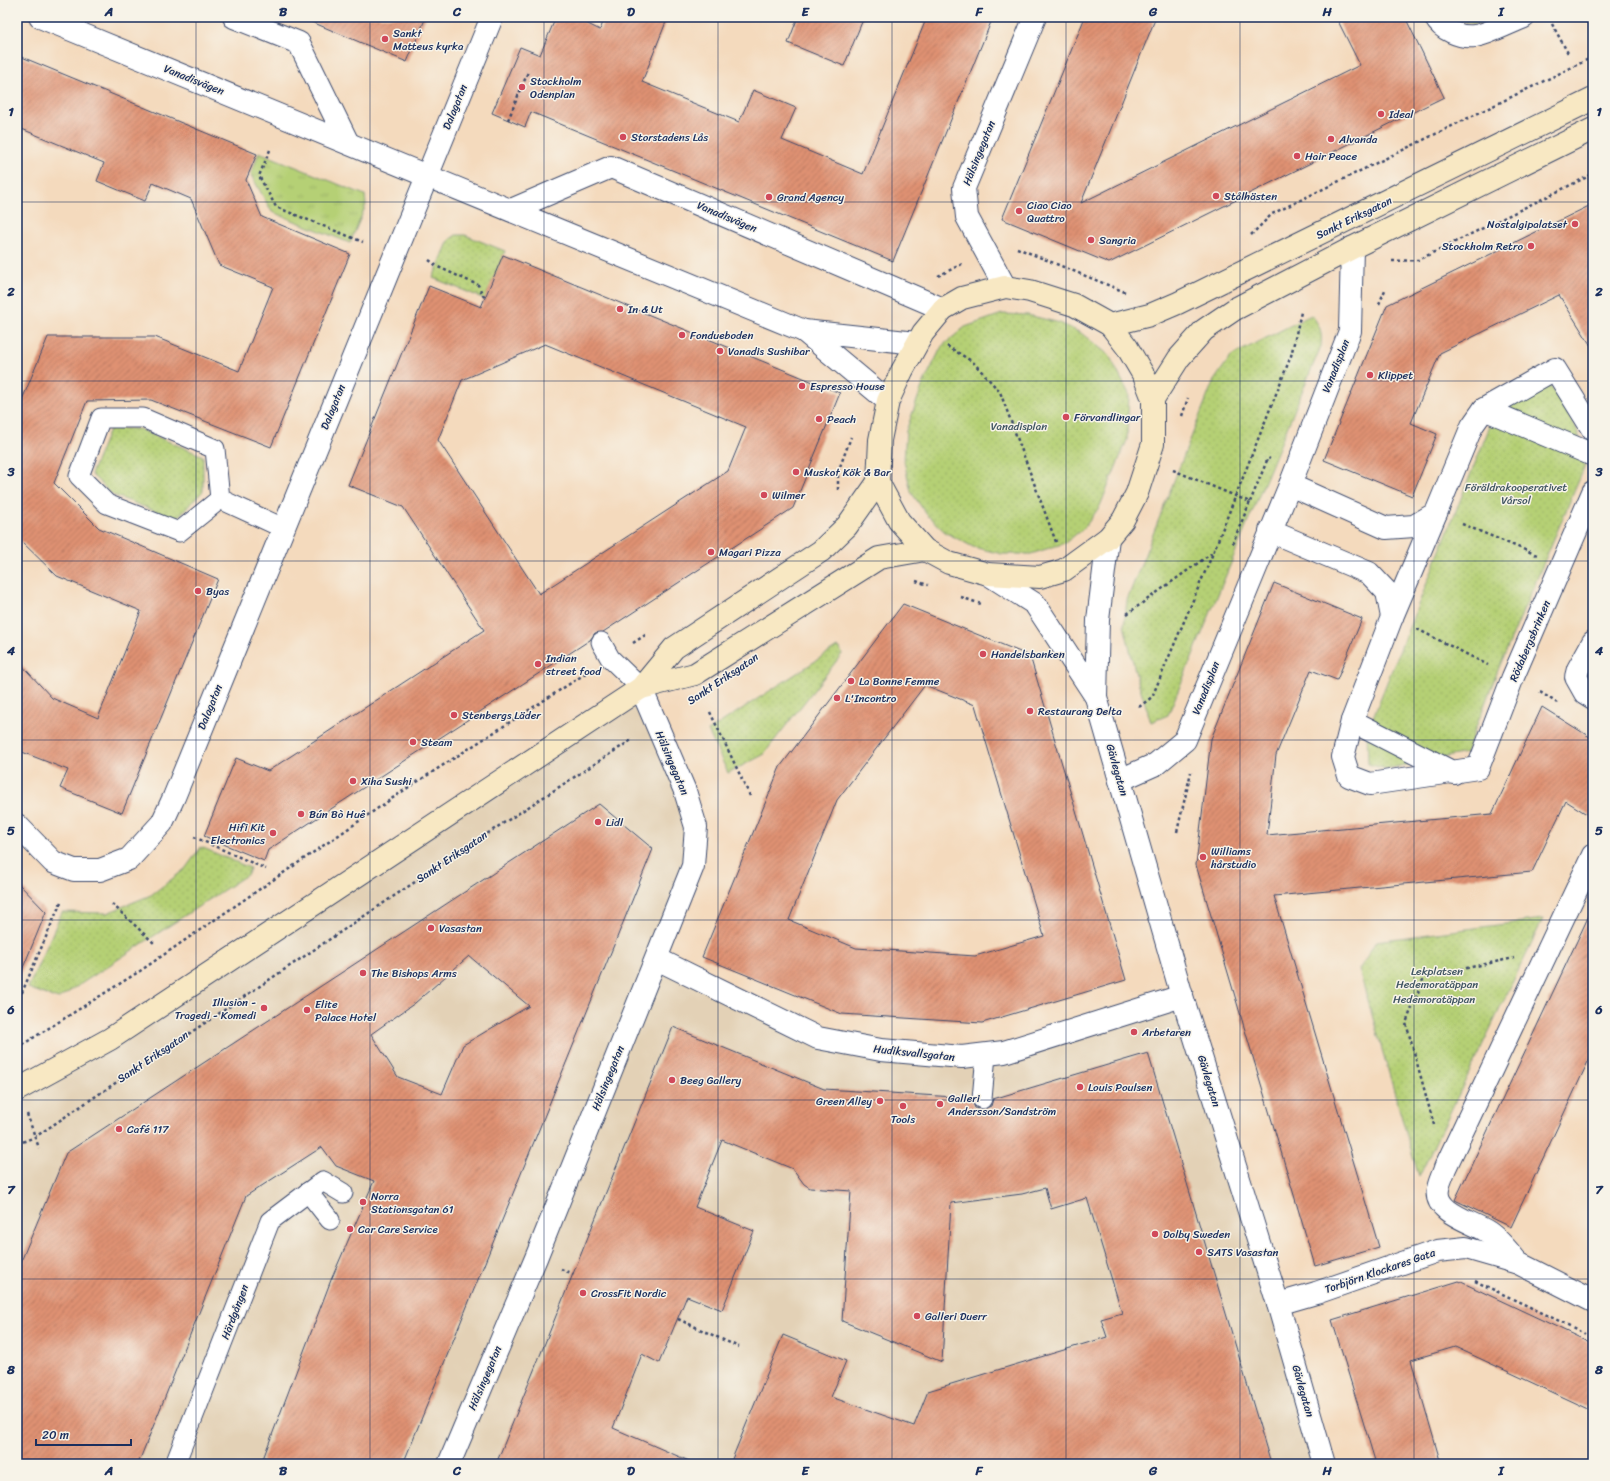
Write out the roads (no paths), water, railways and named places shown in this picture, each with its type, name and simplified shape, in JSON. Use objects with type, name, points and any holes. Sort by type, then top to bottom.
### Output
[{"type":"main road","name":"Sankt Eriksgatan","points":[[1110,324],[1150,316],[1178,303],[1593,99]]},
{"type":"main road","points":[[1153,399],[1179,358],[1204,330],[1235,308],[1352,248],[1593,129]]},
{"type":"main road","points":[[1005,288],[1030,291],[1074,305],[1110,324],[1127,347],[1144,376],[1153,399],[1154,444],[1137,493],[1123,520],[1108,538],[1064,570],[1040,577],[988,574],[949,563],[925,550],[899,521],[878,482],[880,440],[888,401],[916,343],[943,309],[962,298],[1005,288]]},
{"type":"main road","name":"Sankt Eriksgatan","points":[[17,1090],[110,1039],[641,688],[674,648],[821,552],[847,526],[878,482]]},
{"type":"main road","name":"Sankt Eriksgatan","points":[[641,688],[695,674],[879,558],[925,550]]},
{"type":"street","name":"Vanadisvägen","points":[[40,17],[804,331],[916,343]]},
{"type":"street","points":[[234,17],[299,43],[348,143]]},
{"type":"street","name":"Dalagatan","points":[[17,825],[53,862],[74,870],[100,870],[129,859],[162,823],[174,797],[492,17]]},
{"type":"street","name":"Hälsingegatan","points":[[1005,288],[967,217],[964,188],[1035,17]]},
{"type":"street","points":[[1435,17],[1439,24],[1453,33],[1475,36],[1524,17]]},
{"type":"street","name":"Vanadisvägen","points":[[511,210],[611,167],[943,309]]},
{"type":"street","name":"Vanadisplan","points":[[1120,780],[1156,764],[1184,740],[1290,485],[1350,331],[1352,248]]},
{"type":"street","name":"Vanadisvägen","points":[[804,331],[888,401]]},
{"type":"street","name":"Rödabergsbrinken","points":[[1593,430],[1555,369],[1484,409],[1472,426],[1436,513],[1401,621],[1352,721],[1343,757],[1349,776],[1370,784],[1454,773],[1478,768],[1513,677],[1593,492]]},
{"type":"street","points":[[1484,409],[1593,455]]},
{"type":"street","points":[[1290,485],[1386,528],[1414,526],[1436,513]]},
{"type":"street","points":[[1270,531],[1369,573],[1387,592],[1401,621]]},
{"type":"street","name":"Gävlegatan","points":[[1096,697],[1098,620],[1108,538]]},
{"type":"street","name":"Gävlegatan","points":[[988,574],[1035,604],[1096,697],[1182,996],[1278,1304],[1324,1464]]},
{"type":"street","points":[[1593,642],[1578,669],[1576,678],[1585,693],[1593,698]]},
{"type":"street","name":"Hälsingegatan","points":[[449,1464],[656,960],[693,866],[696,827],[685,792],[641,688]]},
{"type":"street","points":[[1352,721],[1454,773]]},
{"type":"street","points":[[1518,1263],[1506,1248],[1488,1232],[1451,1214],[1441,1202],[1437,1190],[1445,1168],[1546,951],[1593,855]]},
{"type":"street","name":"Hudiksvallsgatan","points":[[656,960],[818,1038],[880,1050],[962,1057],[1004,1052],[1182,996]]},
{"type":"street","name":"Torbjörn Klockares Gata","points":[[1278,1304],[1316,1293],[1437,1251],[1466,1248],[1518,1263],[1593,1301]]},
{"type":"lane","points":[[102,418],[143,418],[214,449],[220,499],[179,532],[107,504],[79,476],[102,418]]},
{"type":"lane","points":[[220,499],[283,528]]},
{"type":"lane","points":[[605,650],[641,688]]},
{"type":"lane","points":[[982,1099],[986,1055]]},
{"type":"lane","points":[[316,1186],[343,1193]]},
{"type":"lane","points":[[316,1186],[330,1220]]},
{"type":"lane","name":"Härdgången","points":[[175,1464],[270,1221],[316,1186]]},
{"type":"place","name":"Sankt Matteus kyrka","points":[[385,39]]},
{"type":"place","name":"Stockholm Odenplan","points":[[522,87]]},
{"type":"place","name":"Ideal","points":[[1381,114]]},
{"type":"place","name":"Storstadens Lås","points":[[623,137]]},
{"type":"place","name":"Alvanda","points":[[1331,139]]},
{"type":"place","name":"Hair Peace","points":[[1297,156]]},
{"type":"place","name":"Stålhästen","points":[[1216,196]]},
{"type":"place","name":"Grand Agency","points":[[769,197]]},
{"type":"place","name":"Ciao Ciao Quattro","points":[[1019,211]]},
{"type":"place","name":"Nostalgipalatset","points":[[1575,224]]},
{"type":"place","name":"Sangria","points":[[1091,240]]},
{"type":"place","name":"Stockholm Retro","points":[[1531,246]]},
{"type":"place","name":"In & Ut","points":[[620,309]]},
{"type":"place","name":"Fondueboden","points":[[682,335]]},
{"type":"place","name":"Vanadis Sushibar","points":[[720,351]]},
{"type":"place","name":"Klippet","points":[[1370,375]]},
{"type":"place","name":"Espresso House","points":[[802,386]]},
{"type":"place","name":"Förvandlingar","points":[[1066,417]]},
{"type":"place","name":"Peach","points":[[819,419]]},
{"type":"place","name":"Muskot Kök & Bar","points":[[796,472]]},
{"type":"place","name":"Wilmer","points":[[764,495]]},
{"type":"place","name":"Magari Pizza","points":[[711,552]]},
{"type":"place","name":"Byas","points":[[198,591]]},
{"type":"place","name":"Handelsbanken","points":[[983,654]]},
{"type":"place","name":"Indian street food","points":[[538,664]]},
{"type":"place","name":"La Bonne Femme","points":[[851,681]]},
{"type":"place","name":"L'Incontro","points":[[837,698]]},
{"type":"place","name":"Restaurang Delta","points":[[1030,711]]},
{"type":"place","name":"Stenbergs Läder","points":[[454,715]]},
{"type":"place","name":"Steam","points":[[413,742]]},
{"type":"place","name":"Xiha Sushi","points":[[353,781]]},
{"type":"place","name":"Bún Bò Huê","points":[[301,814]]},
{"type":"place","name":"Lidl","points":[[598,822]]},
{"type":"place","name":"Hifi Kit Electronics","points":[[273,833]]},
{"type":"place","name":"Williams hårstudio","points":[[1203,857]]},
{"type":"place","name":"Vasastan","points":[[431,928]]},
{"type":"place","name":"The Bishops Arms","points":[[363,973]]},
{"type":"place","name":"Illusion - Tragedi - Komedi","points":[[264,1008]]},
{"type":"place","name":"Elite Palace Hotel","points":[[307,1010]]},
{"type":"place","name":"Arbetaren","points":[[1134,1032]]},
{"type":"place","name":"Beeg Gallery","points":[[672,1080]]},
{"type":"place","name":"Louis Poulsen","points":[[1080,1087]]},
{"type":"place","name":"Green Alley","points":[[880,1101]]},
{"type":"place","name":"Galleri Andersson/Sandström","points":[[940,1104]]},
{"type":"place","name":"Tools","points":[[903,1106]]},
{"type":"place","name":"Café 117","points":[[119,1129]]},
{"type":"place","name":"Norra Stationsgatan 61","points":[[363,1202]]},
{"type":"place","name":"Car Care Service","points":[[350,1229]]},
{"type":"place","name":"Dolby Sweden","points":[[1155,1234]]},
{"type":"place","name":"SATS Vasastan","points":[[1199,1252]]},
{"type":"place","name":"CrossFit Nordic","points":[[583,1293]]},
{"type":"place","name":"Galleri Duerr","points":[[917,1316]]},
{"type":"park label","name":"Föräldrakooperativet Vårsol","points":[[1516,493]]},
{"type":"park label","name":"Lekplatsen Hedemoratäppan","points":[[1437,977]]},
{"type":"park label","name":"Hedemoratäppan","points":[[1434,999]]}]
